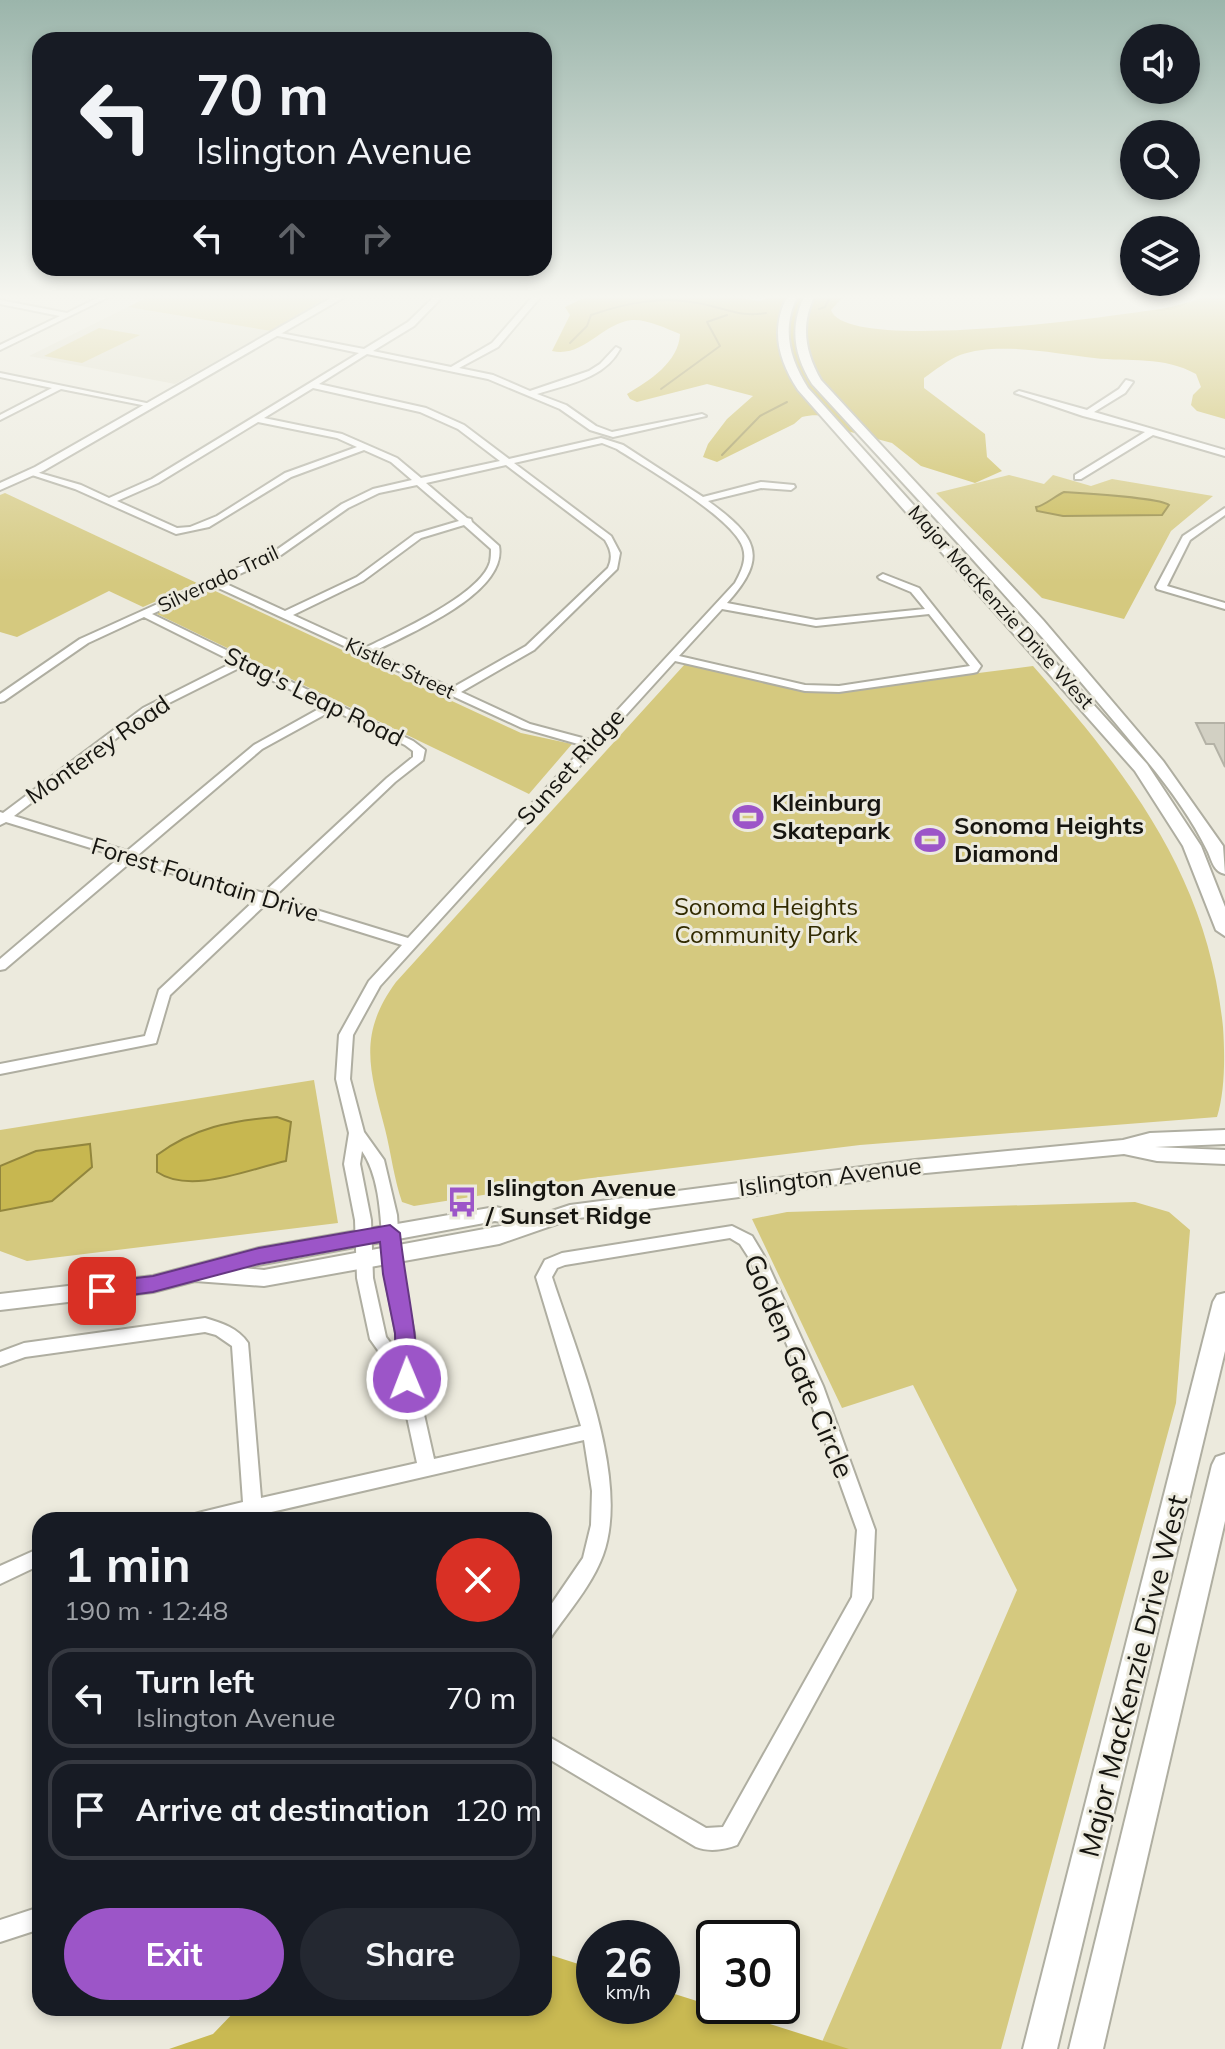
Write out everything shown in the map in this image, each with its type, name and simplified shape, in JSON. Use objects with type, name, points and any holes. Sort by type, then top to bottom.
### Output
[{"type":"main road","points":[[0,487],[178,391]]},
{"type":"main road","name":"Major MacKenzie Drive West","points":[[805,391],[839,433],[893,486],[1126,749],[1181,827],[1218,890],[1225,930]]},
{"type":"main road","name":"Major MacKenzie Drive West","points":[[824,391],[1079,669],[1147,749],[1198,819],[1225,869]]},
{"type":"main road","name":"Islington Avenue","points":[[194,1273],[264,1278],[499,1236],[570,1212],[711,1191],[1123,1147],[1150,1140],[1225,1137]]},
{"type":"main road","name":"Islington Avenue","points":[[1123,1147],[1157,1154],[1225,1157]]},
{"type":"main road","name":"Islington Avenue","points":[[0,1302],[153,1284],[259,1256],[495,1214],[539,1222]]},
{"type":"main road","name":"Major MacKenzie Drive West","points":[[1040,2049],[1225,1302]]},
{"type":"main road","name":"Major MacKenzie Drive West","points":[[1086,2049],[1225,1465]]},
{"type":"street","points":[[0,418],[52,391]]},
{"type":"street","points":[[83,391],[152,405]]},
{"type":"street","points":[[111,500],[149,485],[303,391]]},
{"type":"street","points":[[337,391],[423,410],[461,427],[608,538],[617,555],[607,575],[530,648],[453,692]]},
{"type":"street","name":"Sunset Ridge","points":[[407,1379],[406,1333],[376,1160],[357,1133],[343,1079],[346,1035],[365,996],[410,943],[744,577],[748,552],[735,528],[699,501],[563,407],[524,391]]},
{"type":"street","points":[[531,393],[538,391]]},
{"type":"street","points":[[1086,414],[1122,391]]},
{"type":"street","points":[[1019,393],[1225,453]]},
{"type":"street","name":"Silverado Trail","points":[[0,699],[84,641],[283,550],[355,499],[702,416]]},
{"type":"street","points":[[257,419],[339,436],[394,460],[496,548],[497,559],[491,572],[446,610],[365,652]]},
{"type":"street","points":[[1078,477],[1151,432]]},
{"type":"street","points":[[32,472],[111,500],[176,531],[186,531],[205,525],[291,473],[365,447]]},
{"type":"street","points":[[699,501],[761,485],[791,487]]},
{"type":"street","points":[[1225,511],[1186,538],[1161,587],[1225,606]]},
{"type":"street","points":[[1212,520],[1225,525]]},
{"type":"street","points":[[285,615],[360,579],[418,536],[468,521]]},
{"type":"street","points":[[672,657],[805,688],[839,689],[973,670],[976,666],[915,590],[883,577]]},
{"type":"street","name":"Kistler Street","points":[[213,582],[526,726],[592,744]]},
{"type":"street","points":[[719,605],[816,623],[933,611]]},
{"type":"street","name":"Stag's Leap Road","points":[[143,613],[419,750],[419,758],[391,780],[266,899]]},
{"type":"street","name":"Monterey Road","points":[[1,818],[147,710],[242,662]]},
{"type":"street","points":[[0,966],[258,747],[332,706]]},
{"type":"street","name":"Forest Fountain Drive","points":[[1,818],[410,943]]},
{"type":"street","points":[[0,1069],[151,1040],[164,993],[266,899]]},
{"type":"street","name":"Sunset Ridge","points":[[357,1133],[352,1164],[378,1339],[407,1379]]},
{"type":"street","name":"Golden Gate Circle","points":[[552,1619],[593,1556],[603,1523],[604,1494],[590,1431],[544,1277],[551,1264],[562,1259],[732,1232],[746,1240],[814,1386],[866,1530],[862,1598],[729,1837],[704,1839],[552,1749]]},
{"type":"street","points":[[0,1359],[24,1350],[205,1325],[222,1330],[240,1343],[253,1508]]},
{"type":"street","points":[[407,1379],[427,1467]]},
{"type":"street","points":[[236,1512],[590,1431]]},
{"type":"street","points":[[0,1575],[32,1560]]},
{"type":"street","points":[[0,1931],[32,1921]]},
{"type":"green space","points":[[1009,475],[1044,484],[1053,475],[1091,486],[1112,479],[1213,496],[1171,531],[1124,619],[1042,598],[936,493]]},
{"type":"green space","points":[[5,493],[197,583],[143,607],[109,591],[17,637],[0,632],[0,495]]},
{"type":"green space","points":[[211,589],[521,733],[572,744],[529,794],[157,614],[163,608]]},
{"type":"green space","name":"Sonoma Heights Community Park","points":[[685,664],[783,687],[829,692],[1033,666],[1101,747],[1131,789],[1182,876],[1214,973],[1223,1027],[1224,1074],[1217,1117],[860,1145],[584,1179],[414,1206],[402,1202],[375,1089],[370,1054],[371,1037],[384,1001],[396,982]]},
{"type":"green space","points":[[314,1080],[338,1223],[27,1261],[0,1251],[0,1130]]},
{"type":"green space","points":[[1135,1202],[1169,1212],[1190,1230],[1176,1403],[1001,2049],[819,2049],[1017,1590],[913,1385],[842,1408],[752,1219],[787,1212]]},
{"type":"shaded area","points":[[632,391],[681,391],[637,402],[627,394]]},
{"type":"shaded area","points":[[732,391],[927,391],[985,434],[987,457],[1002,471],[975,483],[921,466],[892,443],[847,431],[833,418],[821,415],[802,417],[794,424],[717,462],[703,457],[708,444],[727,419],[753,396]]},
{"type":"shaded area","points":[[1197,391],[1225,391],[1225,419],[1197,411],[1191,405]]},
{"type":"shaded area","points":[[1064,492],[1137,498],[1169,505],[1162,515],[1063,516],[1037,511],[1036,507]]},
{"type":"shaded area","points":[[277,1117],[291,1122],[286,1161],[203,1181],[186,1181],[157,1172],[157,1155],[185,1138],[229,1123]]},
{"type":"shaded area","points":[[90,1144],[92,1167],[52,1201],[0,1211],[0,1166],[36,1151]]},
{"type":"shaded area","points":[[552,1956],[576,1963],[576,2024],[680,2024],[680,1996],[696,2001],[696,2024],[770,2024],[849,2049],[169,2049],[213,2034],[230,2016],[552,2016]]},
{"type":"building","points":[[1196,723],[1225,723],[1225,767],[1214,744],[1206,744]]},
{"type":"waterway","points":[[722,455],[760,416],[787,402]]},
{"type":"place","name":"Kleinburg Skatepark","points":[[748,817]]},
{"type":"place","name":"Sonoma Heights Diamond","points":[[930,840]]},
{"type":"place","name":"Islington Avenue / Sunset Ridge","points":[[462,1202]]},
{"type":"route","points":[[102,1291],[153,1284],[259,1256],[390,1233],[393,1274],[406,1333],[407,1379]]}]
